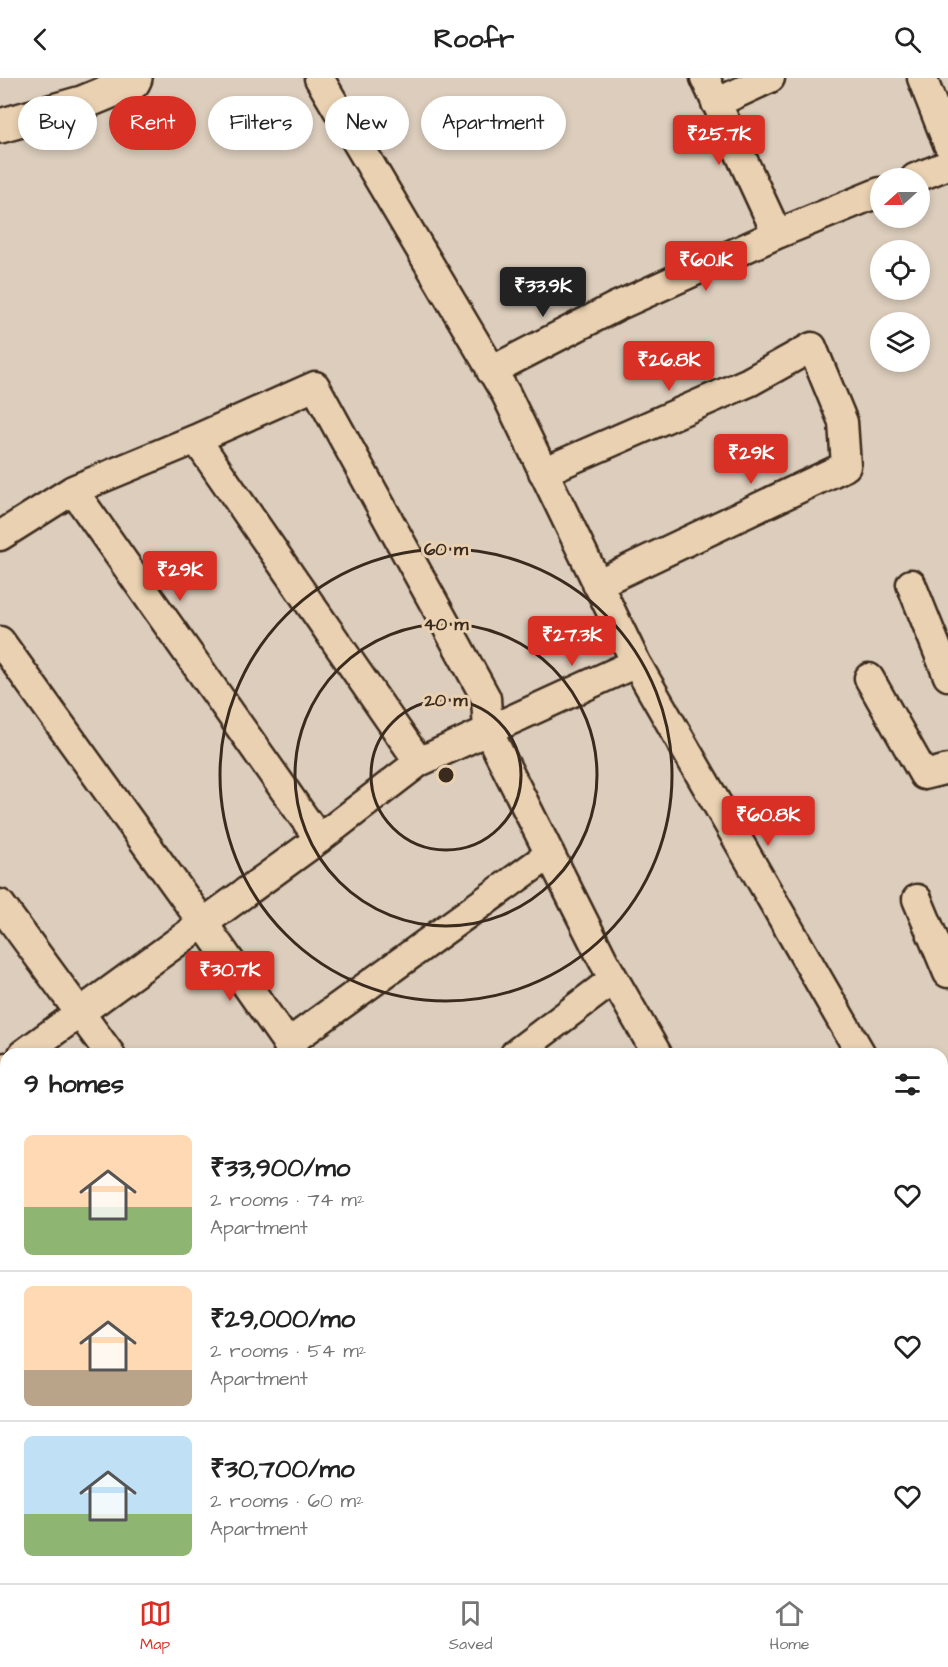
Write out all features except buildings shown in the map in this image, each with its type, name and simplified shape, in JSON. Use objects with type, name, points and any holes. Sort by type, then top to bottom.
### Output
[{"type":"street","points":[[0,126],[82,103],[133,82],[135,78]]},
{"type":"street","points":[[319,78],[506,394],[636,663],[858,1048]]},
{"type":"street","points":[[770,78],[710,90],[777,234]]},
{"type":"street","points":[[921,78],[948,144]]},
{"type":"street","points":[[930,172],[948,165]]},
{"type":"street","points":[[491,371],[615,307],[777,234],[870,196]]},
{"type":"street","points":[[543,472],[749,382],[812,347],[843,422],[846,466],[597,584]]},
{"type":"street","points":[[0,536],[73,490],[315,386],[486,698],[488,730],[614,979],[654,1048]]},
{"type":"street","points":[[196,439],[418,762]]},
{"type":"street","points":[[73,490],[319,839]]},
{"type":"street","points":[[911,584],[948,676]]},
{"type":"street","points":[[0,642],[290,1048]]},
{"type":"street","points":[[31,1048],[319,839],[418,762],[636,663]]},
{"type":"street","points":[[869,678],[924,775],[945,778]]},
{"type":"street","points":[[292,1048],[550,854]]},
{"type":"street","points":[[916,899],[948,973]]},
{"type":"street","points":[[0,904],[106,1048]]},
{"type":"street","points":[[523,1048],[614,979]]}]
